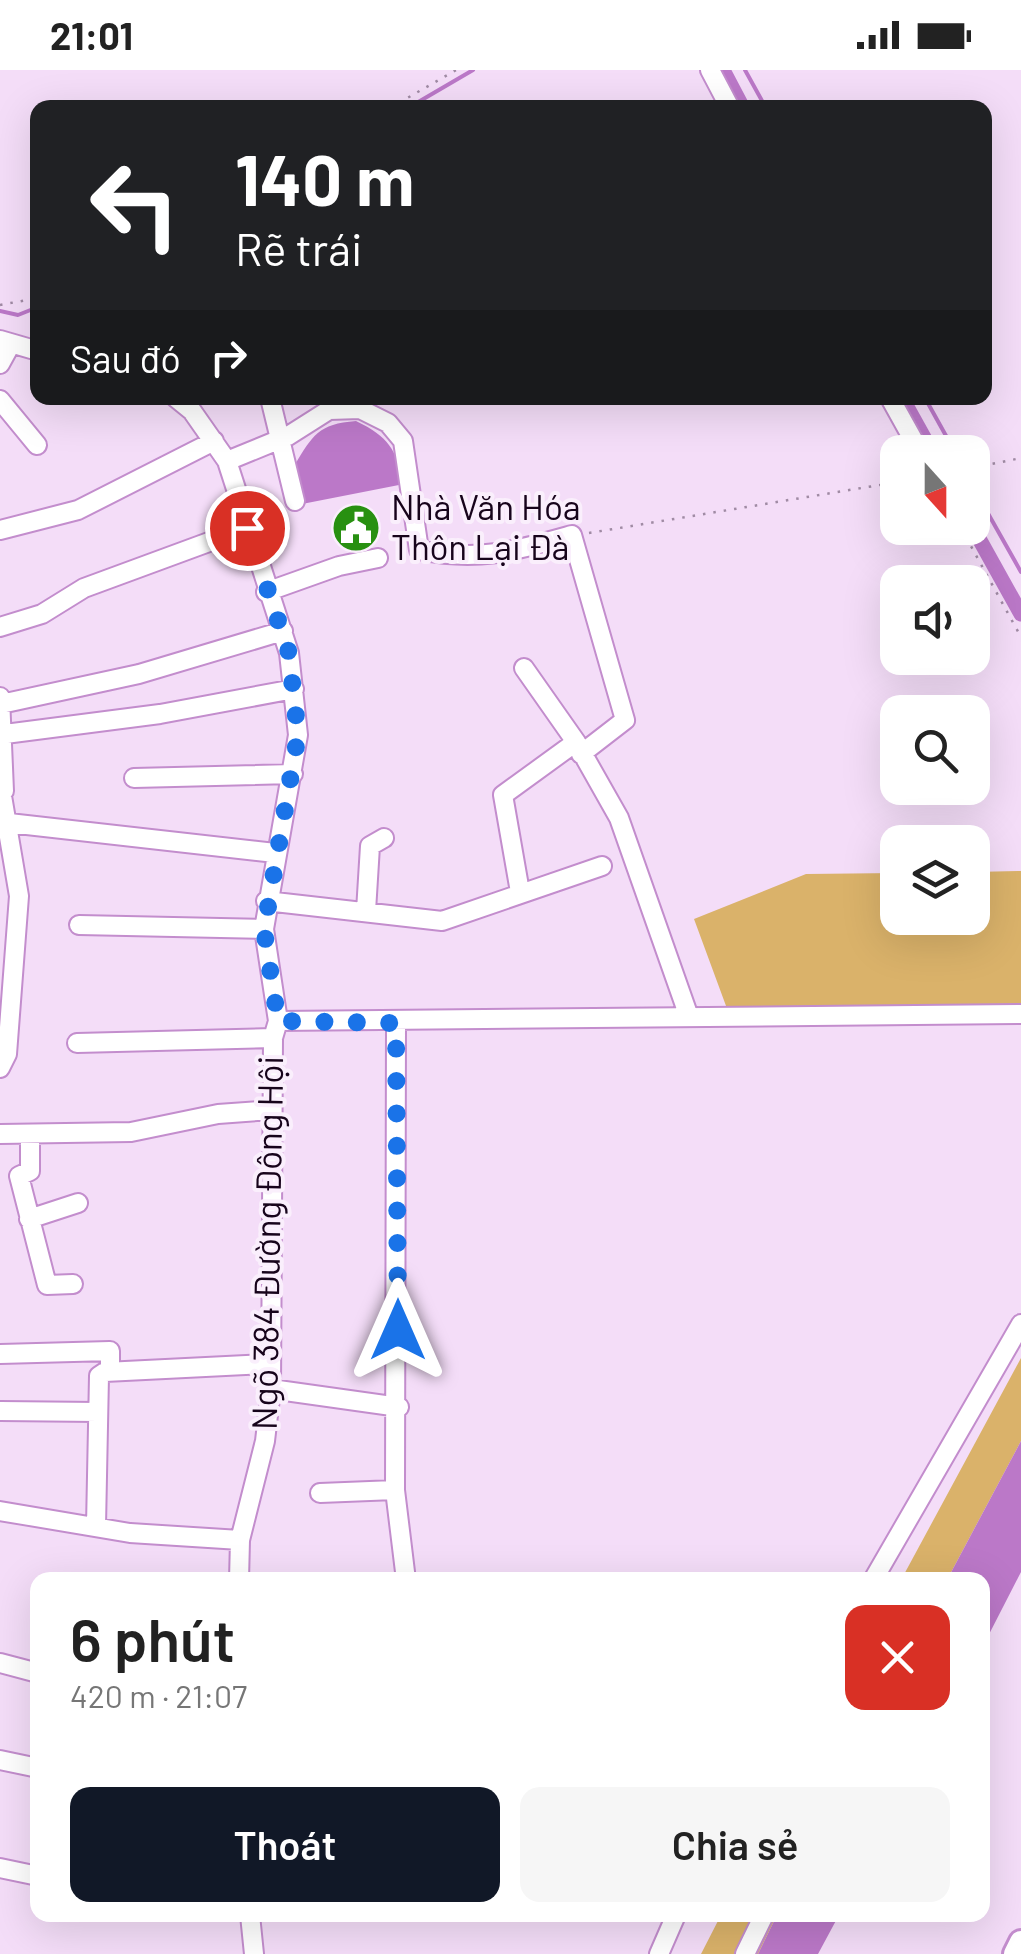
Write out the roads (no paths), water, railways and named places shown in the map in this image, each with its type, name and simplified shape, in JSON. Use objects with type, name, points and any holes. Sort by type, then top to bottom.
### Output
[{"type":"main road","points":[[1014,1954],[1021,1942]]},
{"type":"street","points":[[710,70],[726,100]]},
{"type":"street","points":[[0,364],[5,342],[30,349]]},
{"type":"street","points":[[0,400],[38,445]]},
{"type":"street","name":"Ngõ 384 Đường Đông Hội","points":[[182,405],[227,462],[266,592],[283,631],[298,735],[266,901],[264,930],[275,1030],[268,1364],[271,1390],[264,1441],[240,1540],[239,1572]]},
{"type":"street","points":[[272,405],[295,501]]},
{"type":"street","points":[[894,405],[911,435]]},
{"type":"street","points":[[227,462],[282,438],[329,410],[360,409],[397,430],[406,452],[419,550],[473,558],[496,556],[572,535],[625,720],[502,795],[520,892]]},
{"type":"street","points":[[0,530],[78,510],[214,441]]},
{"type":"street","points":[[0,627],[42,614],[84,588],[247,528]]},
{"type":"street","points":[[266,592],[378,558]]},
{"type":"street","points":[[0,1068],[7,1054],[18,929],[9,823],[2,788],[5,734],[0,700],[139,674],[283,631]]},
{"type":"street","points":[[524,668],[619,818],[688,1014]]},
{"type":"street","points":[[5,734],[160,714],[294,689]]},
{"type":"street","points":[[134,778],[293,774]]},
{"type":"street","points":[[9,823],[275,852]]},
{"type":"street","points":[[366,911],[370,846],[384,838]]},
{"type":"street","points":[[266,901],[442,921],[602,866]]},
{"type":"street","points":[[79,924],[264,930]]},
{"type":"street","points":[[77,1044],[396,1023],[688,1014],[1021,1014]]},
{"type":"street","points":[[396,1023],[396,1490],[405,1572]]},
{"type":"street","points":[[0,1134],[131,1132],[218,1114],[272,1110]]},
{"type":"street","points":[[30,1134],[30,1171],[18,1176],[47,1285],[73,1284]]},
{"type":"street","points":[[29,1218],[78,1203]]},
{"type":"street","points":[[878,1572],[1021,1324]]},
{"type":"street","points":[[0,1354],[110,1352],[110,1371]]},
{"type":"street","points":[[96,1526],[99,1376],[110,1371],[268,1364]]},
{"type":"street","points":[[271,1390],[399,1406]]},
{"type":"street","points":[[0,1411],[98,1412]]},
{"type":"street","points":[[320,1494],[396,1490]]},
{"type":"street","points":[[0,1511],[96,1526],[240,1540]]},
{"type":"street","points":[[0,1664],[30,1671]]},
{"type":"street","points":[[0,1760],[30,1766]]},
{"type":"street","points":[[0,1868],[30,1874]]},
{"type":"street","points":[[251,1922],[254,1954]]},
{"type":"street","points":[[659,1954],[673,1922]]},
{"type":"street","points":[[745,1954],[761,1922]]},
{"type":"waterway","points":[[422,100],[473,70]]},
{"type":"waterway","points":[[723,70],[739,100]]},
{"type":"waterway","points":[[745,70],[762,100]]},
{"type":"waterway","points":[[0,311],[18,315],[30,310]]},
{"type":"waterway","points":[[906,405],[923,435]]},
{"type":"waterway","points":[[929,405],[946,435]]},
{"type":"waterway","points":[[990,517],[1021,572]]},
{"type":"waterway","points":[[983,545],[1021,614]]},
{"type":"place","name":"Nhà Văn Hóa Thôn Lại Đà","points":[[356,528]]}]
